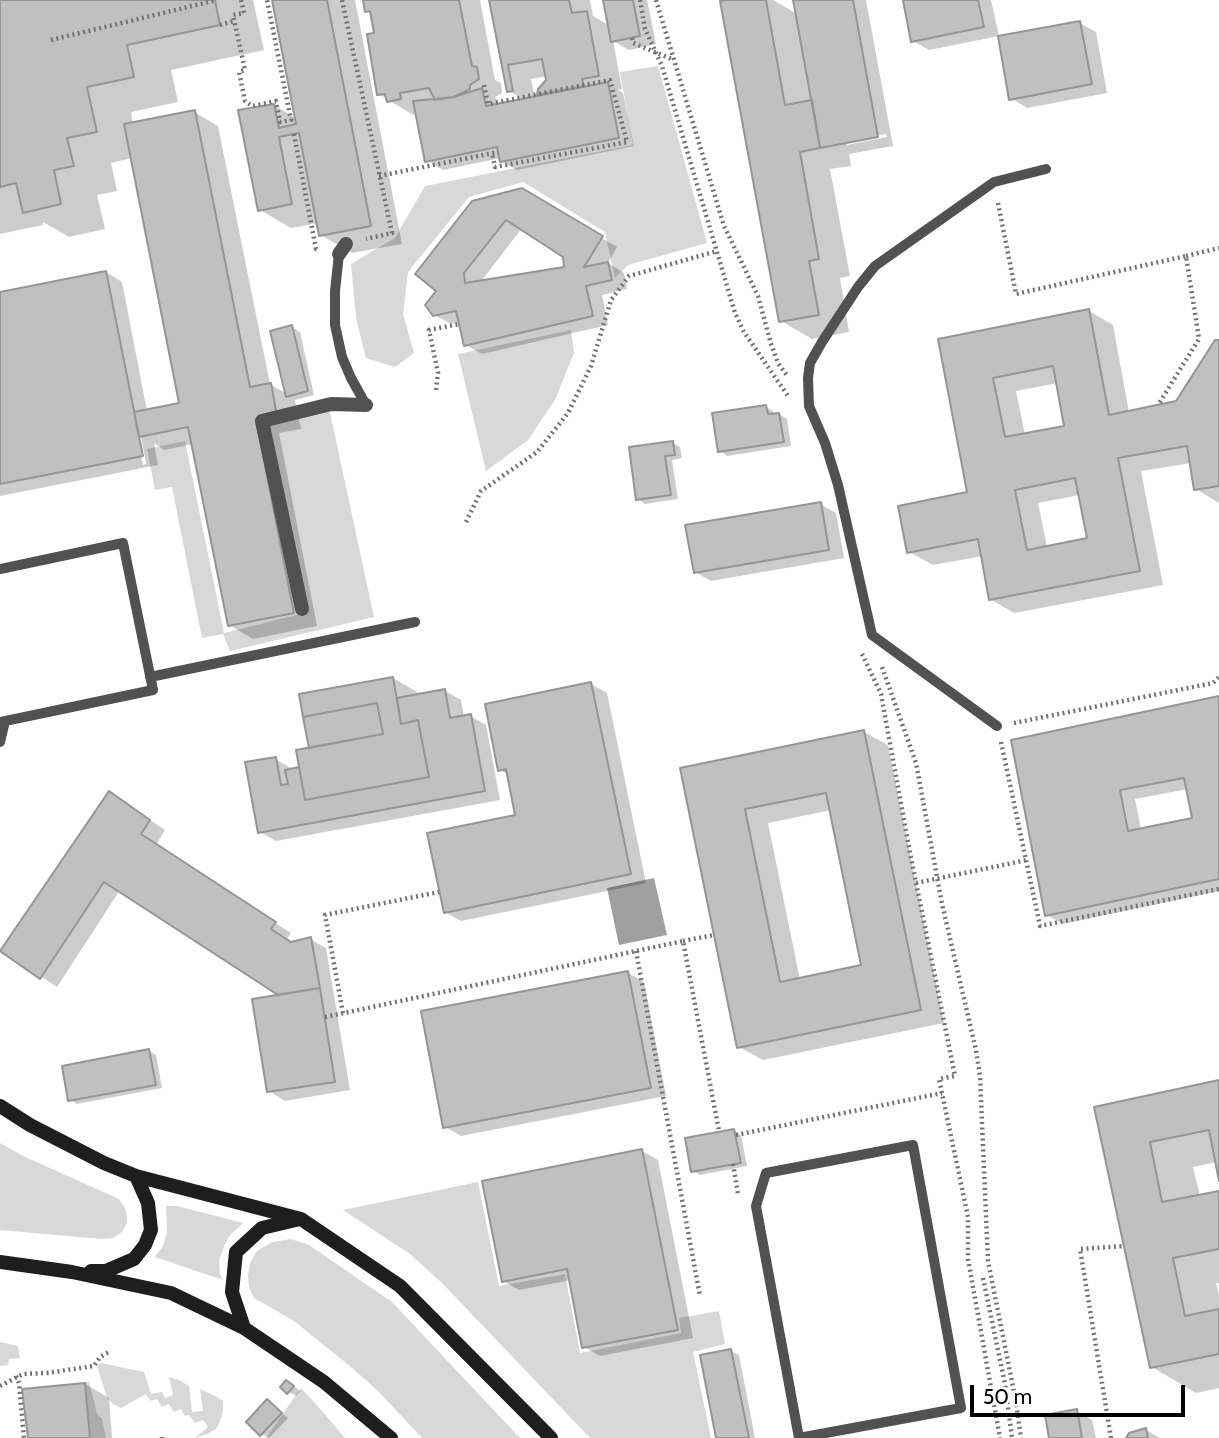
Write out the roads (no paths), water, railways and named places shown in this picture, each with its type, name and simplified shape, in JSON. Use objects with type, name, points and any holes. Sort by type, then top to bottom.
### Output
[{"type":"street","points":[[302,609],[262,421],[331,404],[366,405]]},
{"type":"street","points":[[0,1106],[103,1163],[136,1176],[301,1219],[400,1286],[551,1438]]},
{"type":"street","points":[[72,1272],[106,1271],[134,1259],[145,1245],[151,1230],[148,1203],[136,1176]]},
{"type":"street","points":[[244,1328],[232,1292],[236,1252],[262,1228],[301,1219]]},
{"type":"street","points":[[0,1262],[72,1272],[171,1293],[244,1328],[324,1382],[391,1438]]},
{"type":"lane","points":[[998,726],[872,635],[838,485],[825,443],[809,406],[807,378],[810,363],[858,287],[875,266],[994,182],[1046,169]]},
{"type":"lane","points":[[343,249],[335,291],[335,325],[342,357],[366,405]]},
{"type":"lane","points":[[0,569],[123,543],[153,690],[3,721],[0,742]]},
{"type":"lane","points":[[150,677],[415,622]]},
{"type":"lane","points":[[913,1145],[961,1408],[840,1434],[799,1438],[756,1206],[766,1172],[913,1145]]}]
